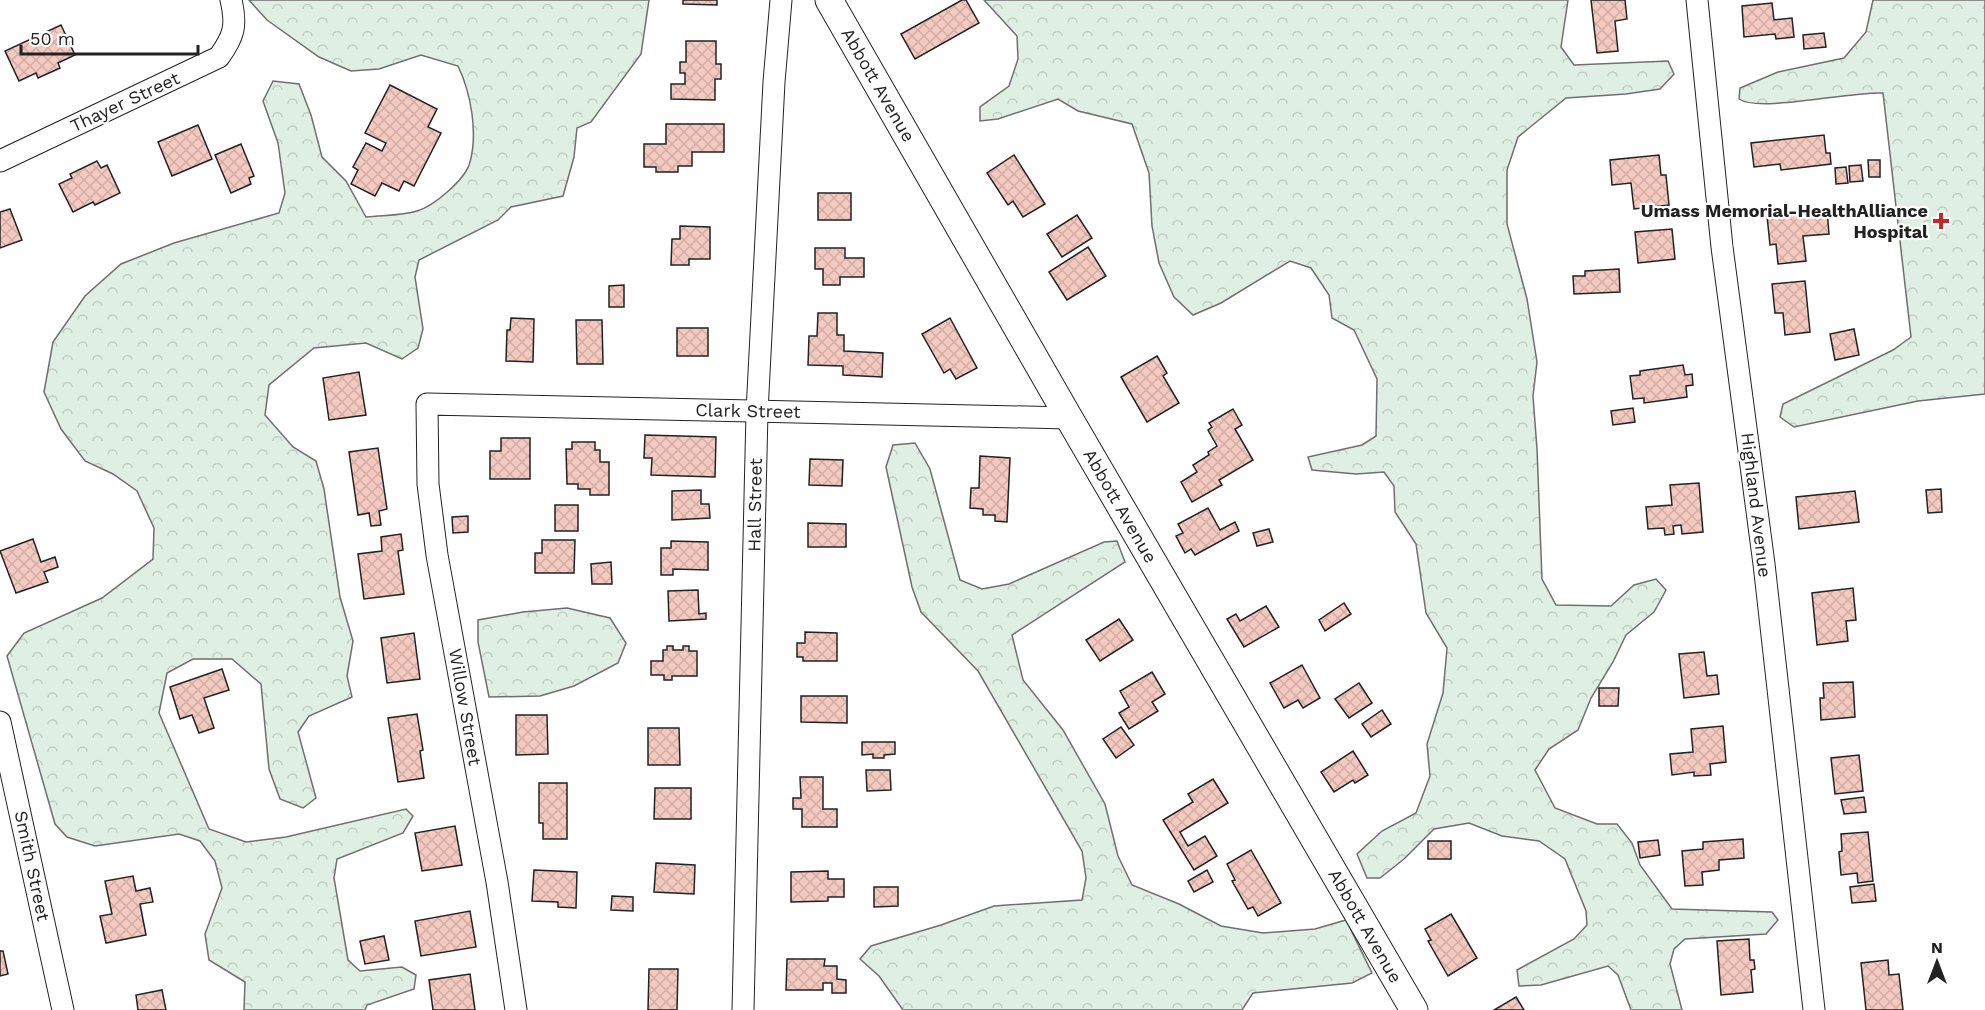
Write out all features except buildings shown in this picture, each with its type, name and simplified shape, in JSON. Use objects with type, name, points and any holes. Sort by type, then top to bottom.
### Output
[{"type":"street","name":"Thayer Street","points":[[0,161],[219,57],[231,40],[235,17],[231,0]]},
{"type":"street","name":"Hall Street","points":[[743,1010],[757,412],[774,82],[781,0]]},
{"type":"street","name":"Abbott Avenue","points":[[829,0],[1069,418],[1414,1010]]},
{"type":"street","name":"Highland Avenue","points":[[1697,0],[1722,247],[1764,564],[1814,1010]]},
{"type":"street","name":"Clark Street","points":[[427,404],[1069,418]]},
{"type":"street","name":"Willow Street","points":[[427,404],[428,484],[436,555],[495,871],[516,1010]]},
{"type":"street","name":"Smith Street","points":[[0,722],[63,1010]]},
{"type":"green space","points":[[249,0],[649,0],[641,54],[591,122],[577,128],[574,157],[563,196],[511,207],[498,220],[419,260],[415,277],[423,329],[418,348],[402,359],[366,343],[314,348],[269,385],[265,415],[293,447],[316,461],[324,489],[340,597],[353,641],[347,676],[352,697],[309,716],[298,732],[316,798],[303,808],[280,799],[269,769],[261,684],[232,659],[193,659],[167,673],[159,713],[209,829],[246,842],[286,837],[406,809],[413,816],[403,833],[337,859],[334,878],[348,960],[360,971],[402,967],[416,975],[414,989],[367,1005],[365,1010],[244,1010],[245,982],[209,960],[205,934],[222,888],[215,861],[200,841],[179,834],[95,846],[67,837],[55,824],[7,656],[24,633],[102,598],[153,559],[154,528],[137,491],[113,474],[85,461],[61,429],[44,392],[53,342],[85,296],[121,264],[174,243],[279,213],[285,193],[278,143],[263,101],[273,81],[299,84],[311,115],[322,157],[346,181],[366,217],[405,214],[424,208],[456,184],[470,162],[473,139],[472,113],[458,66],[421,55],[379,69],[351,71],[319,57],[267,20]]},
{"type":"green space","points":[[984,0],[1568,0],[1561,47],[1574,65],[1668,61],[1674,74],[1660,89],[1566,98],[1518,137],[1507,170],[1507,224],[1527,299],[1537,362],[1533,396],[1542,579],[1556,605],[1611,606],[1634,585],[1656,579],[1666,590],[1654,612],[1626,635],[1591,698],[1578,730],[1549,749],[1535,770],[1555,808],[1597,824],[1617,824],[1632,843],[1640,865],[1672,909],[1772,912],[1778,920],[1766,934],[1685,939],[1674,949],[1670,964],[1682,1010],[1631,1010],[1618,975],[1608,966],[1541,985],[1519,986],[1517,970],[1574,939],[1587,925],[1586,911],[1565,859],[1539,841],[1502,836],[1469,823],[1434,829],[1404,859],[1380,878],[1367,878],[1357,854],[1382,831],[1416,813],[1430,776],[1427,744],[1443,693],[1447,648],[1426,613],[1416,544],[1395,512],[1394,486],[1384,472],[1356,474],[1312,470],[1308,457],[1362,445],[1376,436],[1377,379],[1354,330],[1332,318],[1329,295],[1311,268],[1290,261],[1221,303],[1193,315],[1174,297],[1159,263],[1152,226],[1149,173],[1132,124],[1078,111],[1058,99],[998,119],[980,121],[980,107],[1009,86],[1018,59],[1017,36]]},
{"type":"green space","name":"Umass Memorial-HealthAlliance Hospital","points":[[1873,0],[1985,0],[1985,394],[1918,401],[1794,427],[1780,417],[1783,404],[1893,350],[1911,337],[1883,93],[1765,104],[1750,103],[1739,99],[1740,88],[1778,72],[1844,58],[1866,32]]},
{"type":"green space","points":[[915,443],[930,469],[960,580],[982,589],[1009,584],[1104,542],[1117,541],[1125,562],[1012,635],[1023,680],[1063,730],[1105,804],[1118,856],[1132,885],[1179,904],[1221,926],[1263,933],[1315,929],[1346,920],[1372,973],[1352,983],[1253,993],[1242,1010],[903,1010],[879,976],[860,959],[871,946],[994,906],[1082,900],[1086,878],[1082,851],[978,671],[921,612],[912,587],[886,467],[893,445]]},
{"type":"green space","points":[[567,608],[610,618],[626,643],[618,663],[574,686],[540,696],[489,697],[478,642],[478,620],[523,612]]},
{"type":"place","name":"Umass Memorial-HealthAlliance Hospital","points":[[1941,221]]}]
